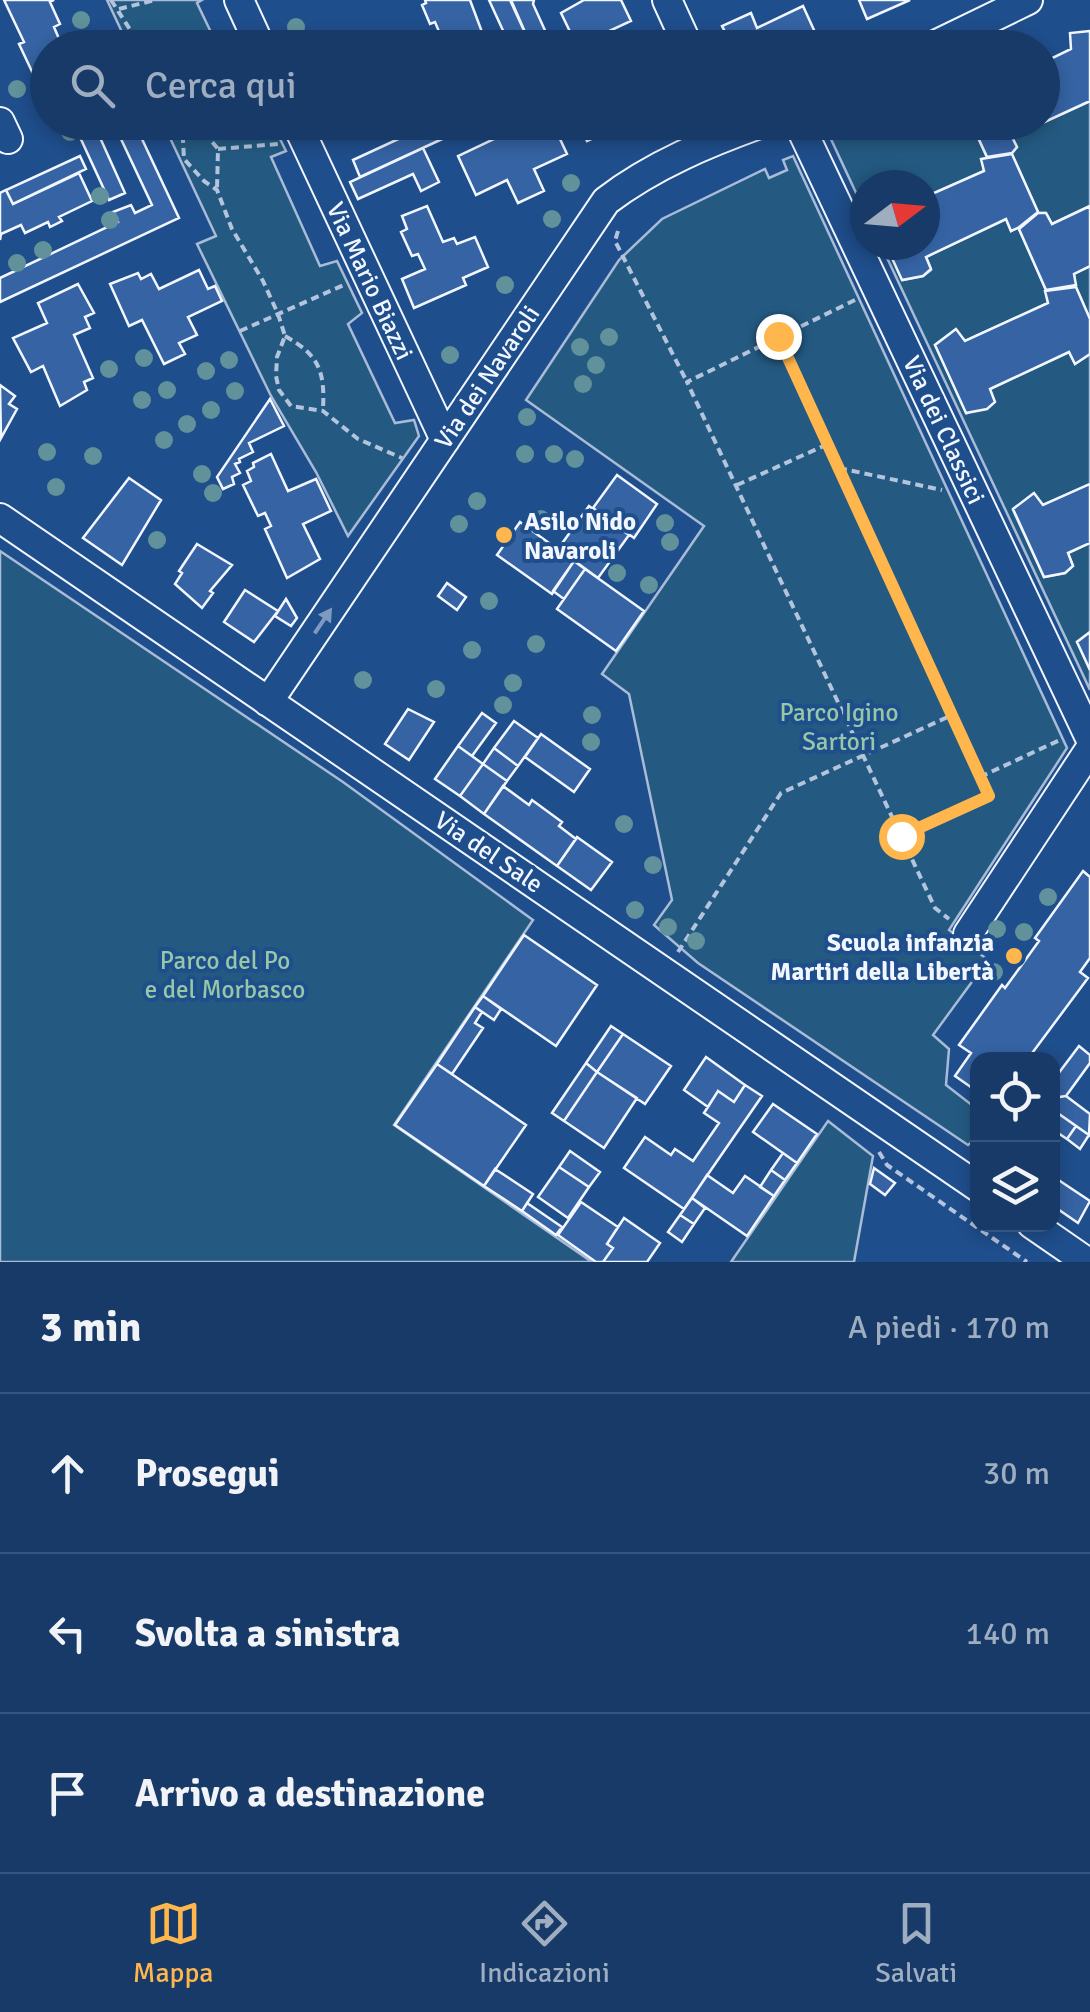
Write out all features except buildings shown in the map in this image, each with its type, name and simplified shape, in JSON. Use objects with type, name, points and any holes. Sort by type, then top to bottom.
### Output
[{"type":"street","points":[[238,0],[252,30]]},
{"type":"street","points":[[667,0],[681,30]]},
{"type":"street","points":[[963,30],[1011,4]]},
{"type":"street","name":"Via Mario Biazzi","points":[[305,140],[367,274],[440,447]]},
{"type":"street","name":"Via dei Navaroli","points":[[268,702],[606,201],[635,178],[706,140]]},
{"type":"street","name":"Via dei Classici","points":[[807,140],[1089,738]]},
{"type":"street","name":"Via del Sale","points":[[0,518],[970,1182]]},
{"type":"street","points":[[968,934],[1089,738]]},
{"type":"street","points":[[1043,1232],[1086,1262]]},
{"type":"path","points":[[111,0],[131,30]]},
{"type":"path","points":[[119,9],[155,0]]},
{"type":"path","points":[[183,140],[184,158],[217,190]]},
{"type":"path","points":[[210,140],[218,150],[217,190],[232,229],[278,314],[284,336],[276,357],[279,390],[290,406],[322,411],[358,439],[402,458],[440,447]]},
{"type":"path","points":[[218,150],[266,146],[277,140]]},
{"type":"path","points":[[620,225],[615,241],[687,382],[935,908],[968,934]]},
{"type":"path","points":[[240,332],[367,274]]},
{"type":"path","points":[[687,382],[878,290]]},
{"type":"path","points":[[284,336],[311,353],[319,366],[324,385],[322,411]]},
{"type":"path","points":[[778,336],[989,796],[901,836]]},
{"type":"path","points":[[736,485],[828,444]]},
{"type":"path","points":[[839,468],[976,496]]},
{"type":"path","points":[[664,972],[781,793],[952,715]]},
{"type":"path","points":[[980,777],[1089,738]]},
{"type":"path","points":[[874,1144],[887,1165],[1027,1262]]},
{"type":"green space","points":[[107,0],[202,0],[197,3],[210,30],[121,30]]},
{"type":"green space","points":[[1090,101],[1090,206],[1052,224],[1046,213],[1038,213],[1019,229],[1046,290],[1075,285],[1074,274],[1090,266],[1090,319],[1076,287],[1046,291],[1048,303],[965,341],[955,330],[935,345],[967,413],[990,389],[1069,352],[1075,364],[1090,354],[1090,484],[1043,505],[1033,494],[1013,510],[1044,577],[1065,573],[1073,566],[1068,553],[1090,543],[1090,632],[1077,642],[1090,670],[1090,690],[888,260],[893,260],[903,280],[923,276],[931,270],[927,260],[940,260],[940,250],[1006,219],[1011,231],[1038,212],[1011,154],[982,159],[984,171],[940,190],[940,170],[850,170],[850,180],[831,140],[979,140],[987,157],[1012,153],[1017,147],[1014,140],[1060,140],[1060,115]]},
{"type":"green space","points":[[171,140],[280,140],[286,151],[271,157],[320,266],[337,261],[362,313],[348,324],[395,423],[414,420],[419,436],[348,536],[271,396],[197,244],[216,236]]},
{"type":"green space","name":"Parco Igino Sartori","points":[[793,156],[1067,748],[949,930],[988,960],[933,1035],[949,1049],[946,1085],[970,1104],[968,1145],[698,963],[654,925],[672,900],[629,694],[602,674],[704,526],[526,400],[619,260],[662,219],[765,169],[769,178],[787,170],[783,160]]},
{"type":"green space","name":"Parco del Po e del Morbasco","points":[[0,551],[343,782],[533,920],[394,1125],[592,1262],[0,1262]]},
{"type":"green space","points":[[828,1121],[873,1156],[854,1262],[731,1262]]},
{"type":"place","name":"Asilo Nido Navaroli","points":[[504,535]]},
{"type":"place","name":"Scuola infanzia Martiri della Libertà","points":[[1014,956]]},
{"type":"route","points":[[778,336],[989,796],[901,836]]}]
